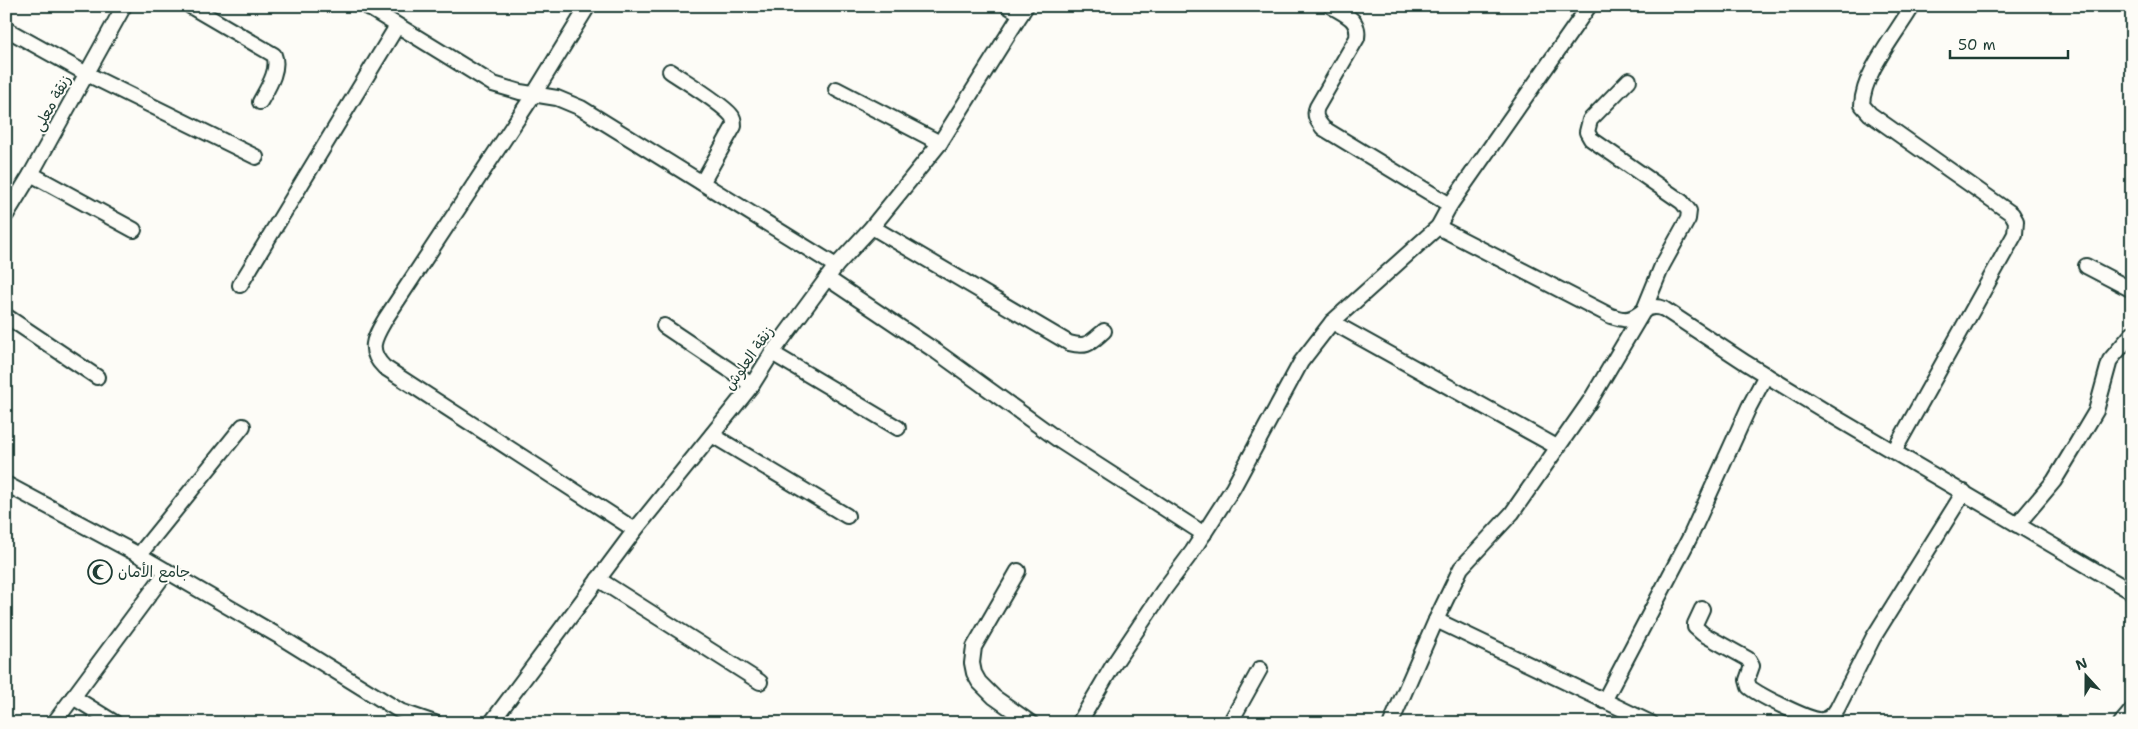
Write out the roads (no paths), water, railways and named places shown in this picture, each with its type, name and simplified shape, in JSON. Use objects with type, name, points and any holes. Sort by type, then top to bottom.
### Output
[{"type":"street","name":"زنقة معلى","points":[[6,215],[32,174],[124,6]]},
{"type":"street","points":[[190,6],[274,55],[276,61],[273,76],[260,102]]},
{"type":"street","points":[[366,6],[492,84],[520,92],[557,98],[581,108],[836,266]]},
{"type":"street","points":[[588,6],[534,94],[386,318],[375,338],[373,350],[376,359],[384,367],[636,530]]},
{"type":"street","points":[[1008,6],[1023,10]]},
{"type":"street","points":[[1331,6],[1353,21],[1358,29],[1357,38],[1317,107],[1315,113],[1317,120],[1324,128],[1450,205]]},
{"type":"street","points":[[1079,723],[1112,666],[1204,534],[1233,488],[1301,362],[1332,322],[1438,227],[1450,205],[1589,6]]},
{"type":"street","name":"زنقة العلوش","points":[[491,723],[598,579],[752,385],[772,353],[836,266],[872,227],[940,143],[1023,10]]},
{"type":"street","points":[[1894,451],[2015,234],[2017,227],[2012,214],[1870,114],[1862,105],[1862,94],[1867,81],[1910,10]]},
{"type":"street","points":[[240,285],[397,26]]},
{"type":"street","points":[[6,29],[87,74],[256,157]]},
{"type":"street","points":[[670,71],[727,112],[732,116],[734,122],[734,126],[702,183]]},
{"type":"street","points":[[1392,723],[1436,620],[1461,568],[1504,523],[1590,401],[1644,310],[1662,266],[1688,218],[1689,211],[1682,202],[1591,139],[1587,132],[1590,120],[1629,80]]},
{"type":"street","points":[[836,89],[940,143]]},
{"type":"street","points":[[32,174],[134,230]]},
{"type":"street","points":[[872,227],[1069,343],[1082,346],[1090,343],[1104,331]]},
{"type":"street","points":[[1438,227],[1611,316],[1623,319],[1656,306],[1664,309],[1766,375],[2132,592]]},
{"type":"street","points":[[2086,266],[2132,290]]},
{"type":"street","points":[[827,278],[937,352],[1060,441],[1204,534]]},
{"type":"street","points":[[6,316],[97,377]]},
{"type":"street","points":[[1332,322],[1557,447]]},
{"type":"street","points":[[664,326],[752,385]]},
{"type":"street","points":[[2017,525],[2054,481],[2077,443],[2096,411],[2110,360],[2132,334]]},
{"type":"street","points":[[772,353],[898,428]]},
{"type":"street","points":[[1604,701],[1690,537],[1749,407],[1766,375]]},
{"type":"street","points":[[139,555],[243,426]]},
{"type":"street","points":[[712,435],[847,516]]},
{"type":"street","points":[[8,488],[139,555],[282,638],[400,711],[434,723]]},
{"type":"street","points":[[1702,609],[1695,627],[1703,634],[1748,659],[1752,666],[1747,680],[1749,687],[1803,716],[1813,720],[1824,720],[1832,716],[1838,709],[1873,638],[1964,492]]},
{"type":"street","points":[[54,723],[167,571]]},
{"type":"street","points":[[1018,571],[974,647],[972,662],[974,673],[979,682],[994,696],[1031,723]]},
{"type":"street","points":[[598,579],[760,682]]},
{"type":"street","points":[[1436,620],[1651,723]]},
{"type":"street","points":[[1230,723],[1260,669]]},
{"type":"street","points":[[73,697],[115,723]]},
{"type":"street","points":[[2121,723],[2132,710]]},
{"type":"place","name":"جامع الأمان","points":[[100,572]]}]
